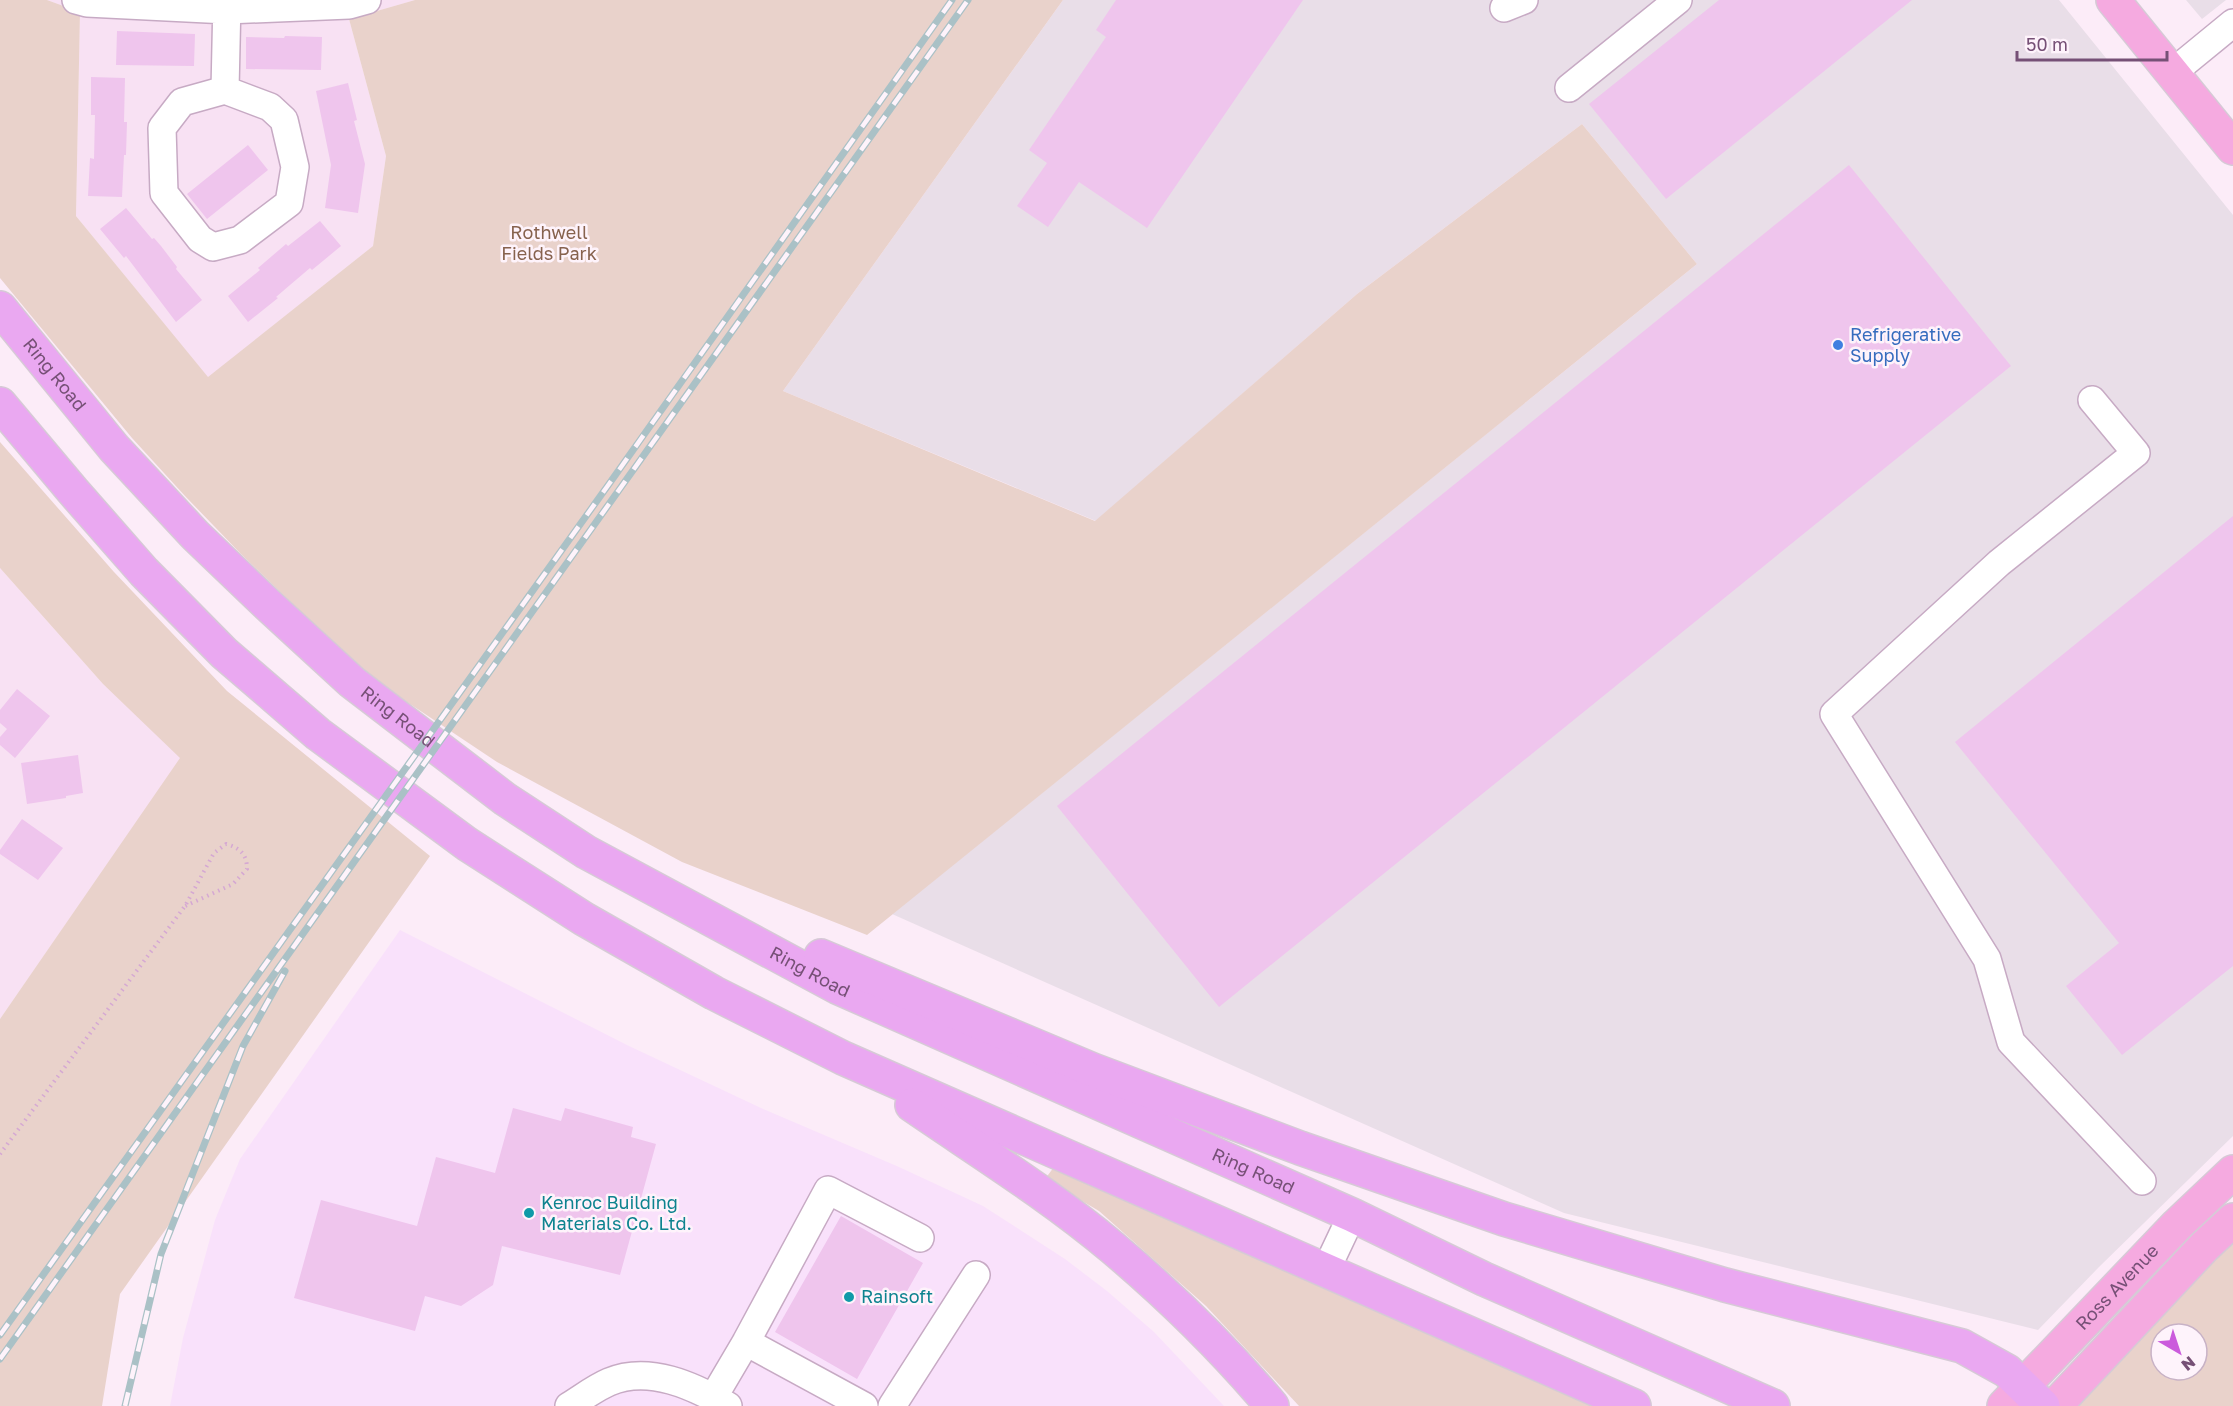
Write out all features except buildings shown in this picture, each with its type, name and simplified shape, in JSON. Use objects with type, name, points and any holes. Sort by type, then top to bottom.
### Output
[{"type":"highway","name":"Ring Road","points":[[0,308],[114,448],[187,526],[266,603],[352,682],[505,799],[586,852],[837,987],[1352,1215],[1484,1279],[1773,1406]]},
{"type":"highway","points":[[0,404],[72,491],[144,572],[224,653],[318,734],[467,844],[584,920],[714,993],[843,1058],[1634,1406]]},
{"type":"highway","points":[[669,895],[878,979],[1093,1070],[1300,1148],[1504,1219],[1725,1285],[1962,1346],[2007,1371],[2023,1399]]},
{"type":"highway","points":[[843,1058],[1043,1195],[1112,1247],[1176,1304],[1272,1406]]},
{"type":"main road","points":[[2113,0],[2233,148]]},
{"type":"main road","name":"Ross Avenue","points":[[2023,1399],[2184,1218],[2233,1172]]},
{"type":"main road","name":"Ross Avenue","points":[[2055,1406],[2196,1256],[2233,1220]]},
{"type":"street","points":[[76,0],[87,3],[227,5],[349,5],[368,0]]},
{"type":"street","points":[[1569,88],[1678,0]]},
{"type":"street","points":[[225,90],[227,5]]},
{"type":"street","points":[[2172,73],[2233,23]]},
{"type":"street","points":[[225,90],[270,107],[284,120],[295,167],[289,203],[240,240],[213,248],[200,239],[164,193],[162,128],[182,102],[225,90]]},
{"type":"street","points":[[2092,400],[2136,453],[1999,563],[1834,714],[1988,959],[2011,1042],[2142,1181]]},
{"type":"street","points":[[569,1406],[610,1381],[642,1375],[677,1381],[721,1402],[746,1342],[828,1190],[920,1238]]},
{"type":"street","points":[[1326,1270],[1352,1215]]},
{"type":"street","points":[[892,1406],[976,1275]]},
{"type":"street","points":[[746,1342],[864,1406]]},
{"type":"path","points":[[0,1154],[185,906],[214,853],[226,844],[238,848],[247,859],[247,869],[233,884],[185,906]]},
{"type":"shaded area","points":[[47,0],[415,0],[349,19],[386,156],[373,246],[208,378],[76,216],[80,12]]},
{"type":"shaded area","points":[[1063,0],[2059,0],[2233,215],[2233,1136],[2038,1330],[1564,1213],[892,914],[1697,264],[1582,124],[1357,294],[1096,521],[783,391]]},
{"type":"shaded area","points":[[2186,0],[2226,0],[2202,19]]},
{"type":"shaded area","points":[[0,568],[103,684],[181,758],[0,1019]]},
{"type":"shaded area","points":[[400,930],[629,1046],[761,1108],[983,1206],[1065,1259],[1107,1291],[1154,1332],[1224,1406],[170,1406],[183,1338],[215,1220],[240,1159]]},
{"type":"green space","name":"Rothwell Fields Park","points":[[0,0],[47,0],[80,12],[76,216],[208,377],[373,246],[386,156],[349,19],[415,0],[1063,0],[783,391],[1095,521],[1357,294],[1582,124],[1697,264],[867,935],[682,862],[497,762],[365,674],[240,553],[185,496],[132,438],[0,278]]},
{"type":"green space","points":[[0,442],[114,572],[227,691],[430,856],[120,1294],[102,1406],[0,1406],[0,1019],[180,758],[103,684],[0,568]]},
{"type":"green space","points":[[1054,1167],[1599,1406],[1299,1406],[1206,1306],[1099,1211],[1045,1179]]},
{"type":"green space","points":[[2233,1241],[2233,1406],[2074,1406],[2149,1327],[2149,1382],[2209,1382],[2209,1322],[2153,1322]]},
{"type":"railway","points":[[0,1335],[952,0]]},
{"type":"railway","points":[[0,1359],[968,0]]},
{"type":"railway","points":[[125,1406],[161,1254],[243,1046],[285,971]]},
{"type":"place","name":"Refrigerative Supply","points":[[1838,345]]},
{"type":"place","name":"Kenroc Building Materials Co. Ltd.","points":[[529,1213]]},
{"type":"place","name":"Rainsoft","points":[[849,1297]]}]
